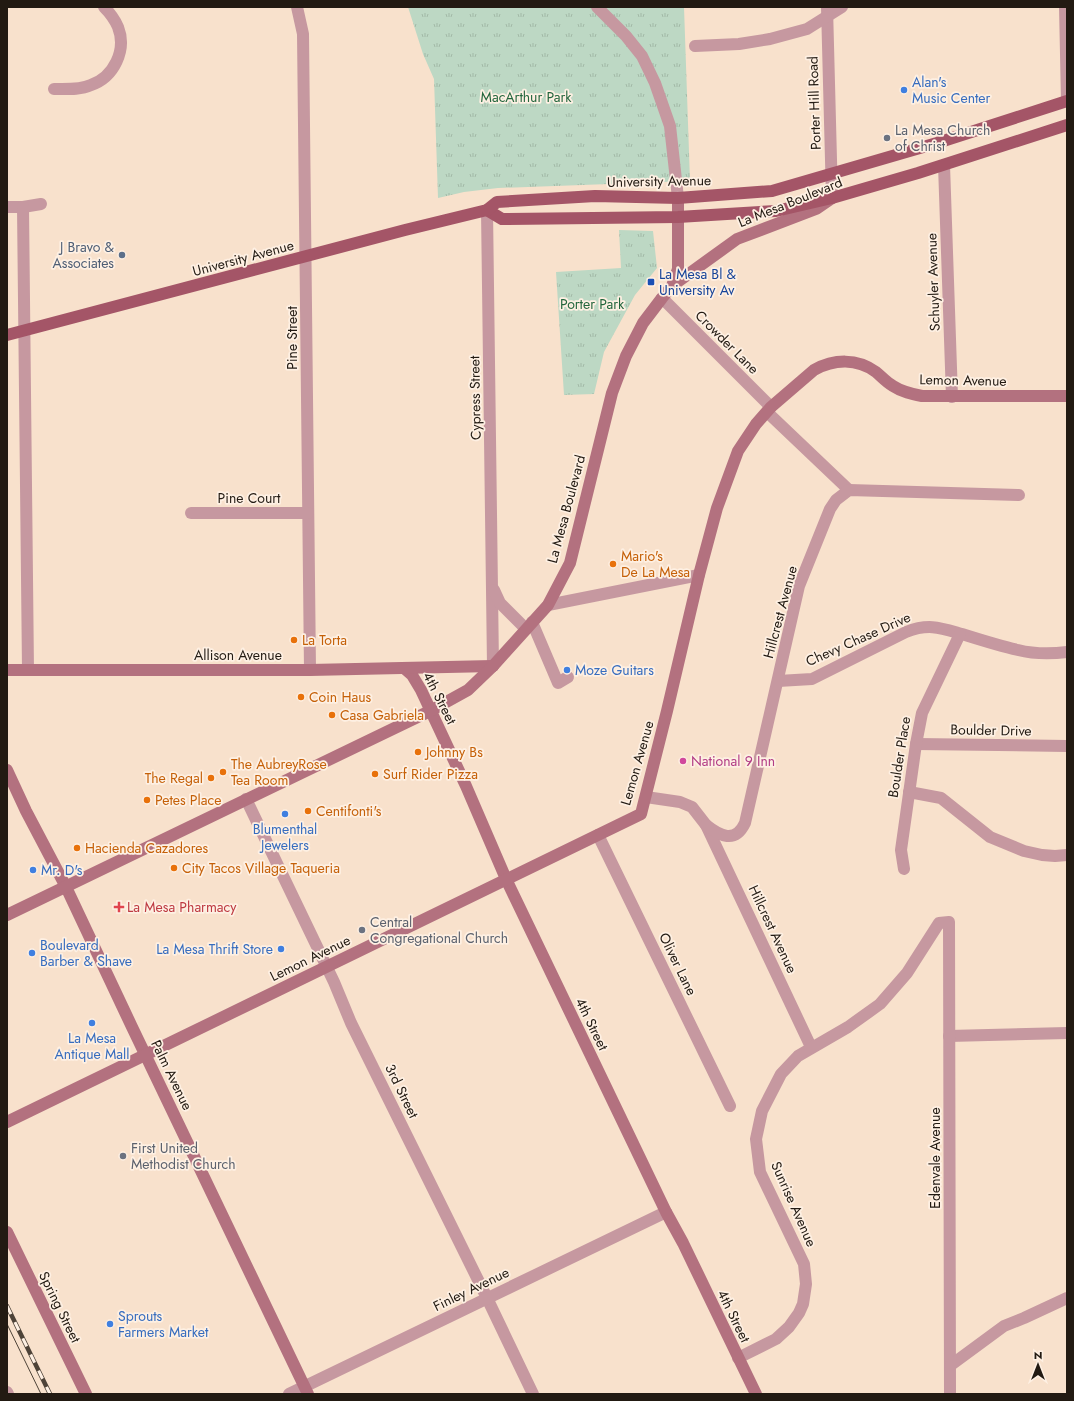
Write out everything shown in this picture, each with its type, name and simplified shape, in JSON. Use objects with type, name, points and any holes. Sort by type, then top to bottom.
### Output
[{"type":"main road","name":"La Mesa Boulevard","points":[[832,174],[936,143],[1067,101]]},
{"type":"main road","name":"La Mesa Boulevard","points":[[7,915],[66,888],[246,799],[430,711],[468,690],[493,666],[548,605],[570,563],[612,393],[626,356],[644,323],[672,286],[737,239],[816,209],[832,198],[944,165],[1067,125]]},
{"type":"main road","name":"University Avenue","points":[[7,335],[487,210],[497,202],[595,196],[678,198],[772,191],[832,174]]},
{"type":"main road","name":"La Mesa Boulevard","points":[[672,286],[678,269],[678,198]]},
{"type":"main road","points":[[487,210],[502,219],[678,217],[776,211],[832,198]]},
{"type":"main road","name":"Lemon Avenue","points":[[7,1122],[641,814],[699,575],[717,508],[738,451],[756,424],[769,409],[814,370],[836,362],[852,362],[860,364],[876,372],[894,387],[922,396],[1067,396]]},
{"type":"main road","name":"Allison Avenue","points":[[7,670],[310,670],[493,666]]},
{"type":"main road","name":"4th Street","points":[[404,668],[412,675],[421,690],[466,786],[506,879],[666,1212],[756,1394]]},
{"type":"main road","name":"Palm Avenue","points":[[7,770],[26,811],[66,888],[306,1390]]},
{"type":"main road","name":"Spring Street","points":[[7,1232],[86,1394]]},
{"type":"street","points":[[54,89],[77,88],[93,85],[112,70],[120,54],[120,36],[115,22],[104,7]]},
{"type":"street","name":"Pine Street","points":[[297,7],[303,34],[307,256],[310,670]]},
{"type":"street","points":[[597,7],[626,36],[642,56],[655,84],[670,126],[678,198]]},
{"type":"street","points":[[695,46],[738,44],[770,39],[808,29],[827,12],[842,7]]},
{"type":"street","points":[[1065,7],[1067,101]]},
{"type":"street","name":"Porter Hill Road","points":[[827,12],[832,198]]},
{"type":"street","name":"Schuyler Avenue","points":[[944,165],[952,397]]},
{"type":"street","points":[[7,207],[23,207],[40,204]]},
{"type":"street","points":[[23,207],[28,670]]},
{"type":"street","name":"Cypress Street","points":[[487,210],[493,666]]},
{"type":"street","name":"Crowder Lane","points":[[662,298],[849,490]]},
{"type":"street","points":[[849,490],[1018,495]]},
{"type":"street","name":"Hillcrest Avenue","points":[[706,825],[727,837],[736,834],[742,827],[778,681],[799,586],[830,509],[836,500],[849,490]]},
{"type":"street","name":"Pine Court","points":[[191,513],[308,513]]},
{"type":"street","points":[[548,605],[699,575]]},
{"type":"street","name":"Cypress Street","points":[[492,585],[500,603],[529,626]]},
{"type":"street","points":[[529,626],[558,683],[568,677]]},
{"type":"street","name":"Chevy Chase Drive","points":[[778,681],[812,679],[913,629],[929,626],[938,627],[1018,650],[1050,654],[1067,652]]},
{"type":"street","name":"Boulder Place","points":[[904,869],[901,850],[908,792],[922,713],[960,634]]},
{"type":"street","name":"Boulder Drive","points":[[916,744],[1067,746]]},
{"type":"street","points":[[908,792],[941,798],[990,837],[1024,851],[1042,855],[1067,855]]},
{"type":"street","name":"Hillcrest Avenue","points":[[646,797],[680,802],[692,807],[706,825],[811,1047]]},
{"type":"street","name":"3rd Street","points":[[246,799],[351,1023],[533,1394]]},
{"type":"street","name":"Oliver Lane","points":[[598,835],[730,1106]]},
{"type":"street","name":"Sunrise Avenue","points":[[738,1358],[776,1339],[795,1320],[803,1304],[806,1284],[804,1264],[760,1172],[756,1139],[762,1111],[781,1074],[798,1056],[811,1047],[848,1027],[880,1004],[907,973],[939,923],[949,922]]},
{"type":"street","name":"Edenvale Avenue","points":[[949,922],[950,1394]]},
{"type":"street","points":[[949,1036],[1067,1033]]},
{"type":"street","name":"Finley Avenue","points":[[289,1394],[306,1390],[487,1298],[666,1212]]},
{"type":"street","points":[[951,1365],[1004,1326],[1067,1298]]},
{"type":"green space","name":"MacArthur Park","points":[[408,7],[684,7],[690,181],[498,188],[464,192],[438,198],[434,79],[423,54]]},
{"type":"green space","name":"Porter Park","points":[[619,230],[653,231],[657,268],[635,295],[604,352],[594,394],[564,395],[556,272],[621,268]]},
{"type":"tram line","points":[[7,1324],[41,1394]]},
{"type":"railway","points":[[7,1306],[50,1394]]},
{"type":"place","name":"Alan's Music Center","points":[[904,90]]},
{"type":"place","name":"La Mesa Church of Christ","points":[[887,138]]},
{"type":"place","name":"J Bravo & Associates","points":[[122,255]]},
{"type":"place","name":"La Mesa Bl & University Av","points":[[651,282]]},
{"type":"place","name":"Mario's De La Mesa","points":[[613,564]]},
{"type":"place","name":"La Torta","points":[[294,640]]},
{"type":"place","name":"Moze Guitars","points":[[567,670]]},
{"type":"place","name":"Coin Haus","points":[[301,697]]},
{"type":"place","name":"Casa Gabriela","points":[[332,715]]},
{"type":"place","name":"Johnny Bs","points":[[418,752]]},
{"type":"place","name":"National 9 Inn","points":[[683,761]]},
{"type":"place","name":"The AubreyRose Tea Room","points":[[223,772]]},
{"type":"place","name":"Surf Rider Pizza","points":[[375,774]]},
{"type":"place","name":"The Regal","points":[[211,778]]},
{"type":"place","name":"Petes Place","points":[[147,800]]},
{"type":"place","name":"Centifonti's","points":[[308,811]]},
{"type":"place","name":"Blumenthal Jewelers","points":[[285,814]]},
{"type":"place","name":"Hacienda Cazadores","points":[[77,848]]},
{"type":"place","name":"City Tacos Village Taqueria","points":[[174,868]]},
{"type":"place","name":"Mr. D's","points":[[33,870]]},
{"type":"place","name":"La Mesa Pharmacy","points":[[119,907]]},
{"type":"place","name":"Central Congregational Church","points":[[362,930]]},
{"type":"place","name":"La Mesa Thrift Store","points":[[281,949]]},
{"type":"place","name":"Boulevard Barber & Shave","points":[[32,953]]},
{"type":"place","name":"La Mesa Antique Mall","points":[[92,1023]]},
{"type":"place","name":"First United Methodist Church","points":[[123,1156]]},
{"type":"place","name":"Sprouts Farmers Market","points":[[110,1324]]}]
